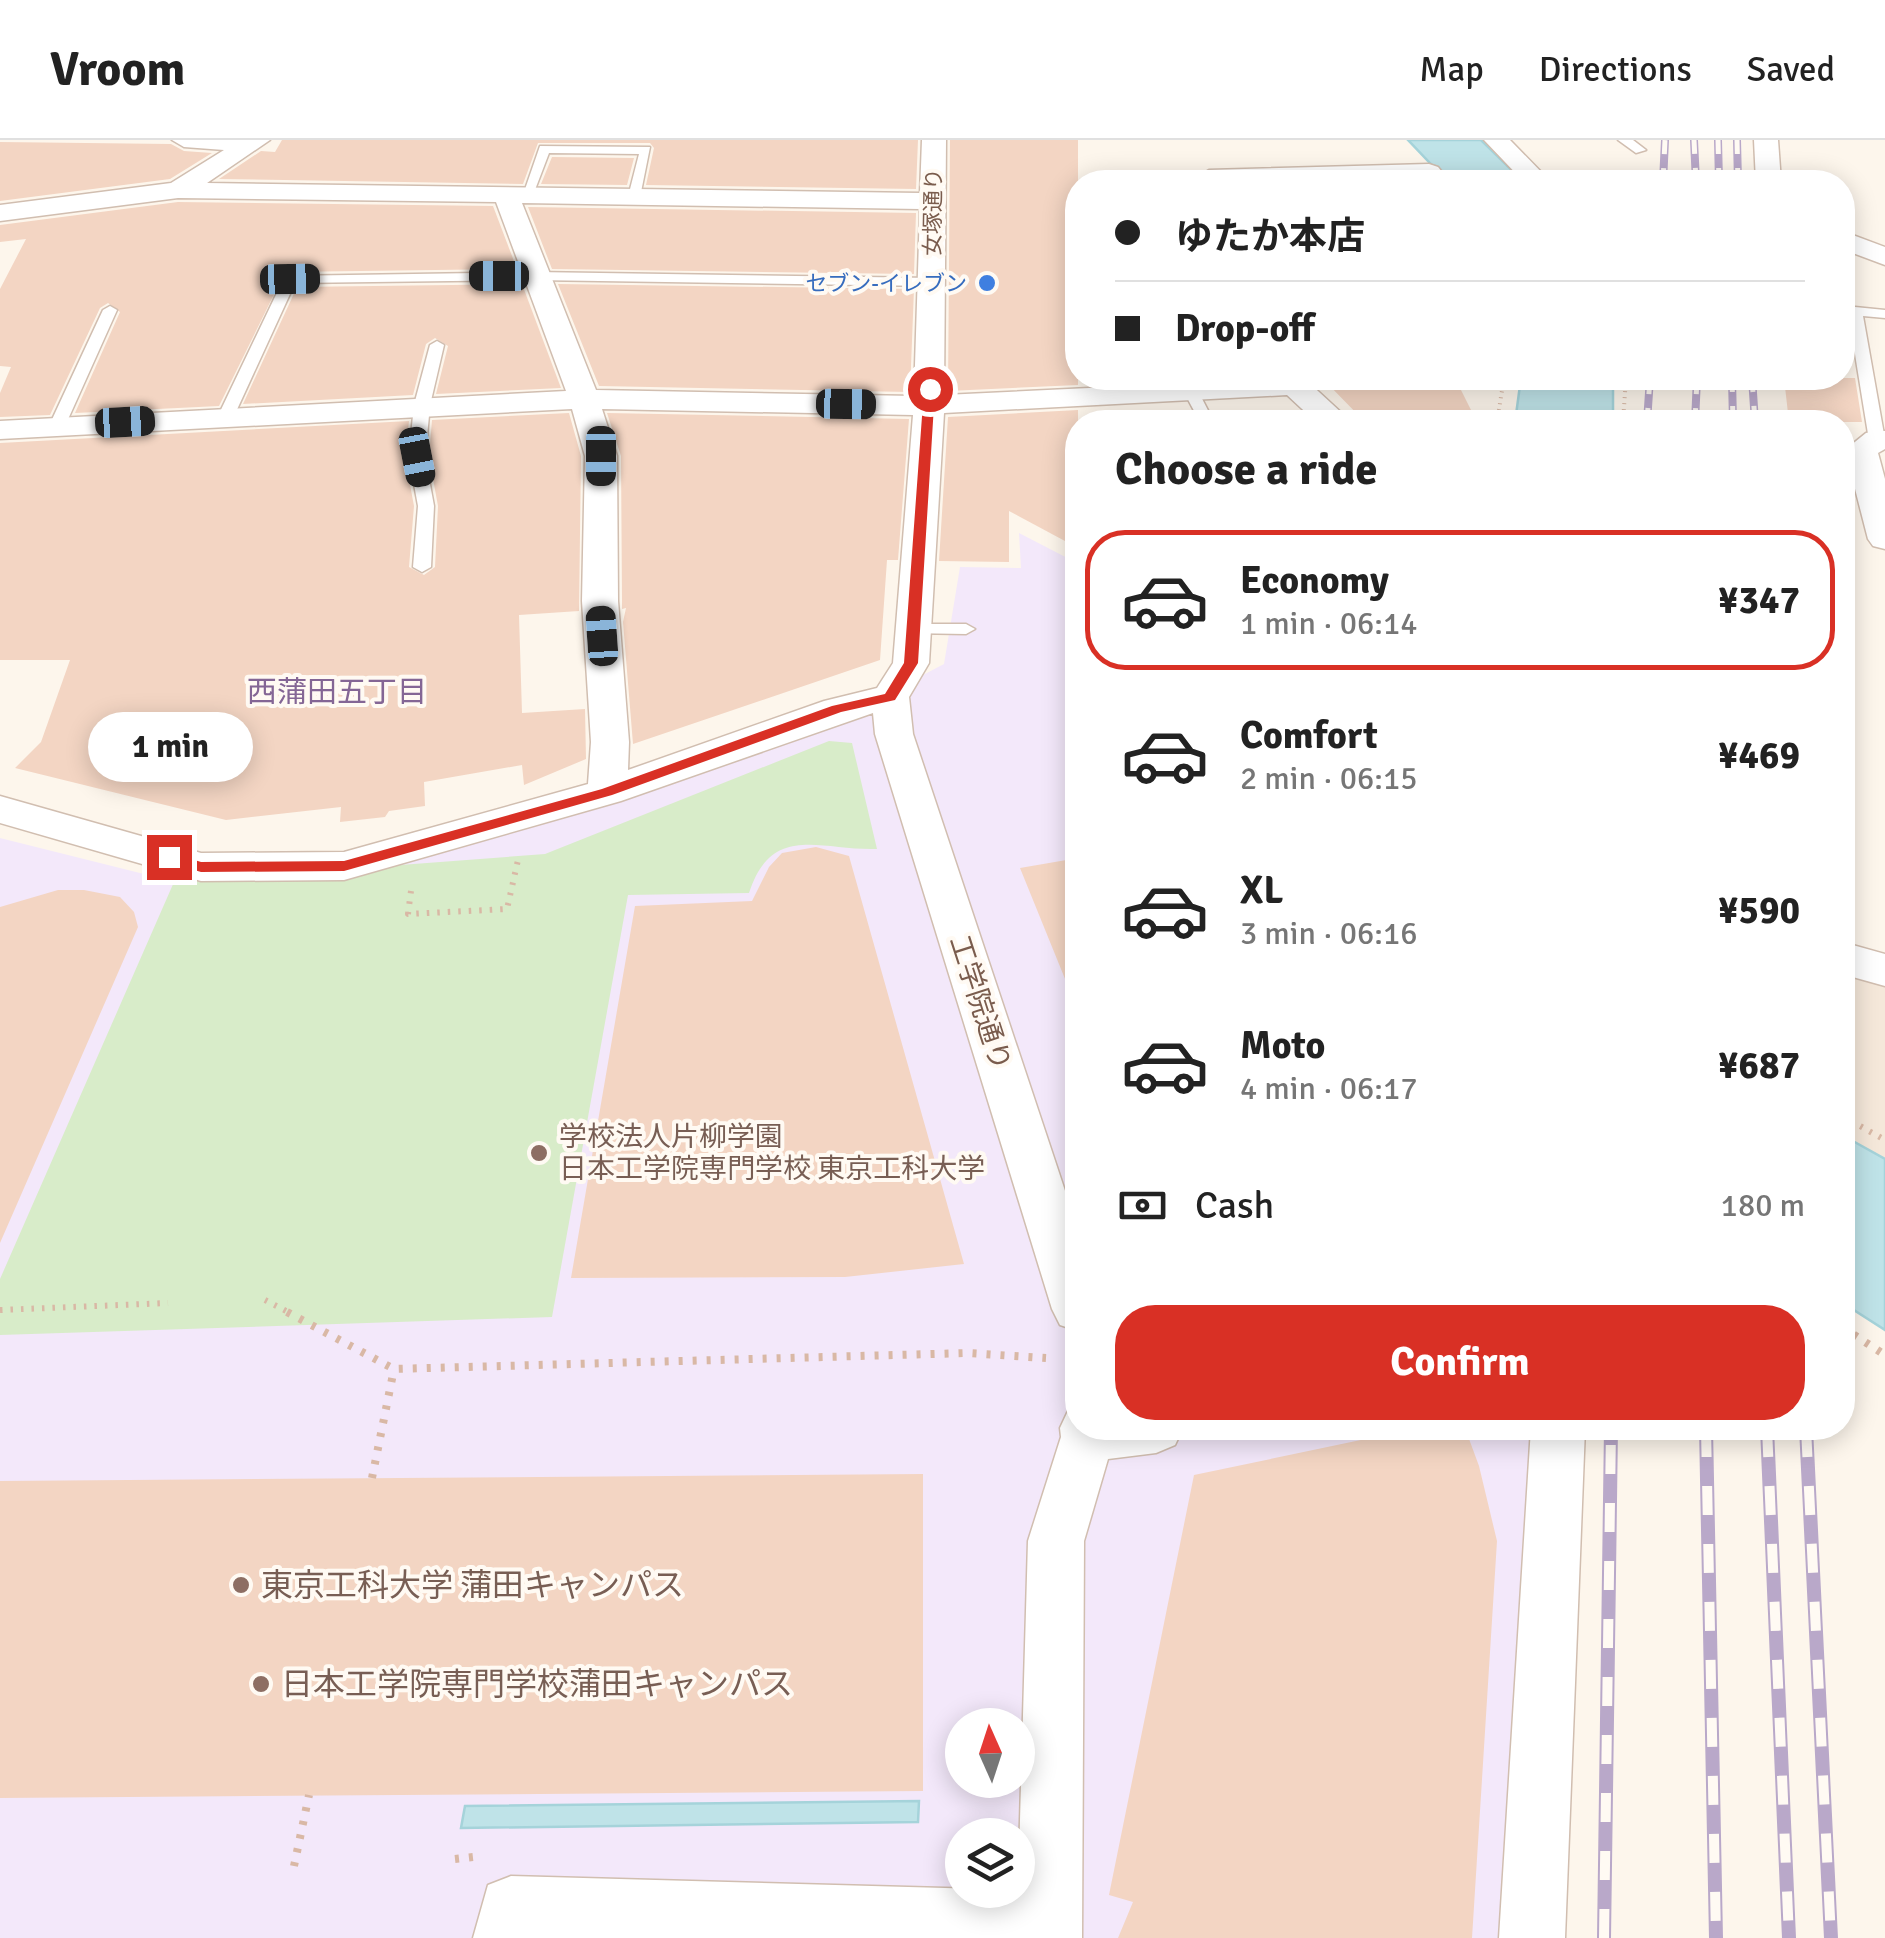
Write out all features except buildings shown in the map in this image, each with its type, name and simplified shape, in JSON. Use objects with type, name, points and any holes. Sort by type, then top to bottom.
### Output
[{"type":"street","points":[[184,140],[254,143]]},
{"type":"street","name":"女塚通り","points":[[890,697],[911,663],[929,405],[934,140]]},
{"type":"street","points":[[1496,140],[1526,170]]},
{"type":"street","points":[[1766,140],[1767,170]]},
{"type":"street","points":[[178,190],[254,143]]},
{"type":"street","points":[[1409,151],[1428,170]]},
{"type":"street","points":[[1200,153],[1206,170]]},
{"type":"street","points":[[0,213],[178,190],[934,201]]},
{"type":"street","points":[[517,195],[534,276],[584,399],[601,456],[600,601],[610,742],[607,792]]},
{"type":"street","points":[[0,430],[584,399],[929,405],[1212,390]]},
{"type":"street","points":[[1300,390],[1321,410]]},
{"type":"street","points":[[1881,440],[1861,450],[1885,539]]},
{"type":"street","points":[[0,810],[201,867],[344,866],[607,792],[837,709],[890,697]]},
{"type":"street","name":"工学院通り","points":[[890,697],[894,734],[1065,1268]]},
{"type":"street","points":[[1855,962],[1885,970]]},
{"type":"street","points":[[506,1938],[511,1908],[1049,1929],[1056,1540],[1085,1440]]},
{"type":"street","points":[[1532,1938],[1557,1440]]},
{"type":"lane","points":[[1624,140],[1640,150]]},
{"type":"lane","points":[[517,195],[544,149],[646,150],[634,197]]},
{"type":"lane","points":[[226,416],[290,279],[534,276],[932,282]]},
{"type":"lane","points":[[57,426],[110,310]]},
{"type":"lane","points":[[1881,440],[1855,312],[1885,314]]},
{"type":"lane","points":[[422,566],[426,506],[417,457],[422,406],[437,345]]},
{"type":"lane","points":[[1192,392],[1201,410]]},
{"type":"lane","points":[[913,629],[966,630]]},
{"type":"path","points":[[408,914],[507,908],[520,852]]},
{"type":"path","points":[[1855,1123],[1885,1140]]},
{"type":"path","points":[[266,1300],[394,1369],[968,1353],[1046,1358]]},
{"type":"path","points":[[0,1310],[168,1303]]},
{"type":"path","points":[[1855,1335],[1885,1355]]},
{"type":"path","points":[[372,1478],[394,1369]]},
{"type":"path","points":[[294,1866],[309,1796]]},
{"type":"path","points":[[455,1860],[473,1857]]},
{"type":"shaded area","name":"学校法人片柳学園 日本工学院専門学校 東京工科大学","points":[[1019,533],[1065,557],[1065,1440],[1534,1440],[1504,1938],[0,1938],[0,838],[160,878],[340,874],[881,697],[944,664],[960,567],[1021,568]]},
{"type":"shaded area","points":[[1855,956],[1885,964],[1885,1159],[1855,1142]]},
{"type":"green space","points":[[829,741],[852,743],[877,849],[818,845],[785,848],[771,856],[759,871],[749,893],[628,895],[552,1317],[0,1335],[0,1279],[174,882],[545,854]]},
{"type":"water","points":[[1408,140],[1481,140],[1512,170],[1437,170]]},
{"type":"water","points":[[1519,390],[1613,390],[1613,410],[1517,410]]},
{"type":"water","points":[[1855,1142],[1885,1159],[1885,1330],[1855,1311]]},
{"type":"water","points":[[919,1801],[918,1822],[461,1828],[465,1806]]},
{"type":"railway","points":[[1664,170],[1665,140]]},
{"type":"railway","points":[[1694,140],[1695,170]]},
{"type":"railway","points":[[1718,140],[1719,170]]},
{"type":"railway","points":[[1737,140],[1738,170]]},
{"type":"railway","points":[[1648,410],[1649,390]]},
{"type":"railway","points":[[1696,390],[1696,410]]},
{"type":"railway","points":[[1732,390],[1733,410]]},
{"type":"railway","points":[[1753,390],[1754,410]]},
{"type":"railway","points":[[1604,1938],[1611,1440]]},
{"type":"railway","points":[[1706,1440],[1716,1938]]},
{"type":"railway","points":[[1768,1440],[1789,1938]]},
{"type":"railway","points":[[1807,1440],[1831,1938]]},
{"type":"place","name":"セブン-イレブン","points":[[987,283]]},
{"type":"place","name":"学校法人片柳学園 日本工学院専門学校 東京工科大学","points":[[539,1153]]},
{"type":"place","name":"東京工科大学 蒲田キャンパス","points":[[241,1585]]},
{"type":"place","name":"日本工学院専門学校蒲田キャンパス","points":[[261,1684]]},
{"type":"district","name":"西蒲田五丁目","points":[[337,692]]},
{"type":"route","points":[[169,857],[201,867],[344,866],[607,792],[837,709],[890,697],[911,663],[930,389]]}]
